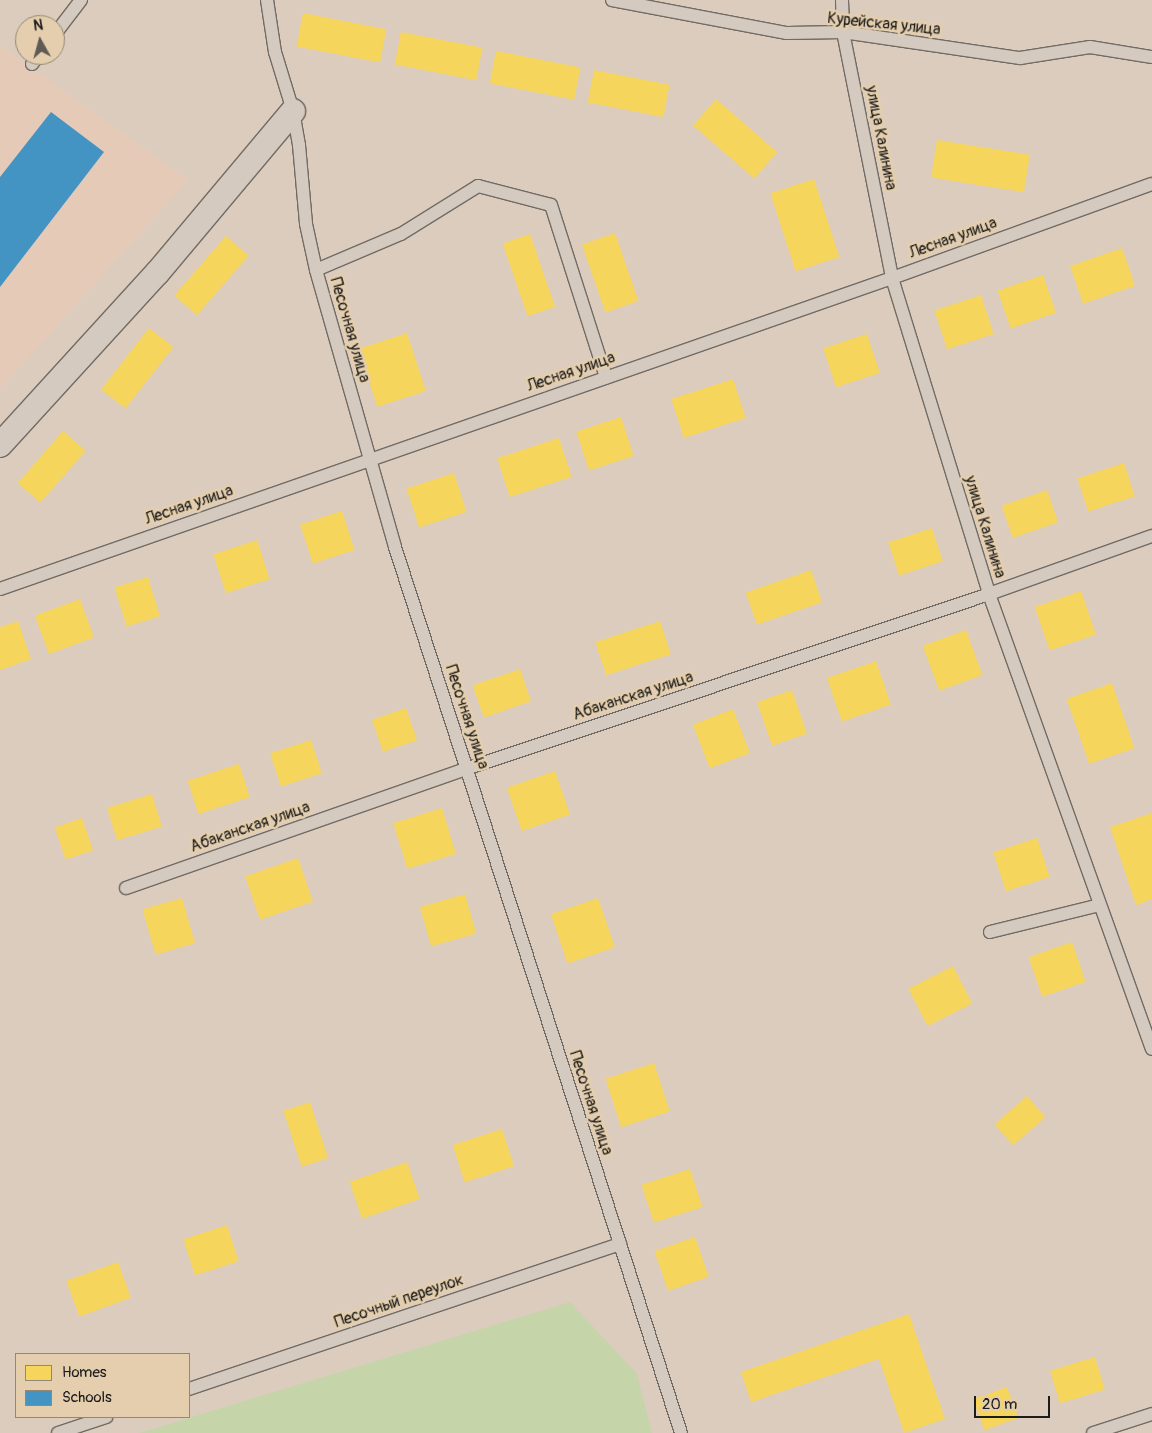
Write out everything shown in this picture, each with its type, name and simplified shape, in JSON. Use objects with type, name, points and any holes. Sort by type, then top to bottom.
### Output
[{"type":"street","points":[[0,444],[158,272],[293,111]]},
{"type":"lane","points":[[65,21],[81,0]]},
{"type":"lane","name":"Песочная улица","points":[[267,0],[275,52],[293,111],[299,145],[306,224],[316,270],[398,557],[681,1433]]},
{"type":"lane","name":"Курейская улица","points":[[612,0],[787,33],[843,32],[1020,58],[1090,46],[1152,57]]},
{"type":"lane","name":"улица Калинина","points":[[842,0],[843,32],[892,278],[989,594],[1152,1049]]},
{"type":"lane","name":"Лесная улица","points":[[0,589],[892,278],[1152,184]]},
{"type":"lane","points":[[316,270],[401,234],[478,186],[551,205],[606,377]]},
{"type":"lane","name":"Абаканская улица","points":[[126,888],[466,769],[989,594],[1152,536]]},
{"type":"lane","points":[[990,932],[1100,905]]},
{"type":"lane","name":"Песочный переулок","points":[[190,1389],[620,1244]]},
{"type":"lane","points":[[1093,1433],[1152,1414]]},
{"type":"lane","points":[[58,1433],[103,1418]]},
{"type":"shaded area","points":[[0,45],[15,56],[15,65],[28,65],[188,180],[0,389]]},
{"type":"green space","points":[[570,1302],[637,1374],[652,1433],[139,1433]]},
{"type":"building: Homes","points":[[303,13],[386,29],[380,63],[297,46]]},
{"type":"building: Homes","points":[[401,32],[482,48],[476,80],[395,64]]},
{"type":"building: Homes","points":[[496,51],[580,67],[574,100],[490,83]]},
{"type":"building: Homes","points":[[594,70],[670,85],[663,117],[588,102]]},
{"type":"building: Homes","points":[[716,99],[777,152],[754,179],[693,125]]},
{"type":"building: Homes","points":[[937,140],[1030,155],[1024,192],[931,178]]},
{"type":"building: Homes","points":[[814,179],[839,257],[796,271],[770,193]]},
{"type":"building: Homes","points":[[615,233],[638,301],[605,312],[582,244]]},
{"type":"building: Homes","points":[[530,234],[555,307],[528,316],[503,243]]},
{"type":"building: Homes","points":[[226,236],[249,256],[197,315],[174,296]]},
{"type":"building: Homes","points":[[1122,248],[1135,286],[1083,304],[1070,266]]},
{"type":"building: Homes","points":[[1043,275],[1056,313],[1011,328],[998,291]]},
{"type":"building: Homes","points":[[981,295],[994,334],[947,349],[934,310]]},
{"type":"building: Homes","points":[[149,328],[173,347],[125,409],[101,389]]},
{"type":"building: Homes","points":[[407,333],[426,391],[377,407],[358,349]]},
{"type":"building: Homes","points":[[867,334],[880,373],[836,387],[823,348]]},
{"type":"building: Homes","points":[[733,379],[746,418],[684,438],[671,399]]},
{"type":"building: Homes","points":[[621,417],[634,456],[589,471],[576,432]]},
{"type":"building: Homes","points":[[63,431],[86,451],[40,503],[18,483]]},
{"type":"building: Homes","points":[[559,438],[572,477],[510,497],[497,458]]},
{"type":"building: Homes","points":[[1124,463],[1135,496],[1088,511],[1077,478]]},
{"type":"building: Homes","points":[[454,473],[467,512],[419,527],[406,488]]},
{"type":"building: Homes","points":[[1047,490],[1058,522],[1013,538],[1002,506]]},
{"type":"building: Homes","points":[[342,511],[355,550],[313,564],[300,525]]},
{"type":"building: Homes","points":[[932,528],[943,561],[899,576],[888,542]]},
{"type":"building: Homes","points":[[257,540],[270,579],[226,593],[213,554]]},
{"type":"building: Homes","points":[[811,570],[822,602],[757,625],[746,592]]},
{"type":"building: Homes","points":[[148,577],[160,616],[127,626],[115,587]]},
{"type":"building: Homes","points":[[1081,591],[1096,634],[1050,650],[1035,607]]},
{"type":"building: Homes","points":[[80,599],[94,638],[49,654],[35,615]]},
{"type":"building: Homes","points":[[18,621],[31,659],[0,670],[0,627]]},
{"type":"building: Homes","points":[[660,621],[671,654],[606,675],[595,642]]},
{"type":"building: Homes","points":[[966,630],[982,675],[939,691],[923,646]]},
{"type":"building: Homes","points":[[876,661],[891,704],[842,721],[827,678]]},
{"type":"building: Homes","points":[[520,669],[531,701],[484,717],[473,685]]},
{"type":"building: Homes","points":[[1112,683],[1134,748],[1089,764],[1067,699]]},
{"type":"building: Homes","points":[[792,690],[807,733],[772,746],[757,702]]},
{"type":"building: Homes","points":[[406,708],[417,740],[383,752],[372,720]]},
{"type":"building: Homes","points":[[733,709],[750,753],[710,768],[693,724]]},
{"type":"building: Homes","points":[[311,740],[322,773],[281,787],[270,753]]},
{"type":"building: Homes","points":[[239,764],[250,797],[198,814],[188,781]]},
{"type":"building: Homes","points":[[555,771],[570,814],[522,831],[507,788]]},
{"type":"building: Homes","points":[[152,794],[162,827],[117,840],[107,808]]},
{"type":"building: Homes","points":[[442,808],[456,854],[407,869],[393,823]]},
{"type":"building: Homes","points":[[1152,813],[1152,899],[1136,905],[1110,827]]},
{"type":"building: Homes","points":[[82,818],[93,850],[66,860],[55,827]]},
{"type":"building: Homes","points":[[1037,838],[1050,877],[1006,891],[993,852]]},
{"type":"building: Homes","points":[[298,858],[313,901],[260,920],[245,876]]},
{"type":"building: Homes","points":[[465,894],[476,933],[431,946],[420,907]]},
{"type":"building: Homes","points":[[182,898],[195,943],[156,954],[143,909]]},
{"type":"building: Homes","points":[[598,898],[615,947],[568,963],[551,914]]},
{"type":"building: Homes","points":[[1072,942],[1086,982],[1042,997],[1029,957]]},
{"type":"building: Homes","points":[[953,966],[972,1003],[928,1026],[908,989]]},
{"type":"building: Homes","points":[[654,1063],[670,1112],[621,1127],[605,1079]]},
{"type":"building: Homes","points":[[1027,1096],[1045,1117],[1013,1145],[995,1124]]},
{"type":"building: Homes","points":[[310,1102],[328,1158],[302,1167],[283,1111]]},
{"type":"building: Homes","points":[[502,1129],[514,1166],[465,1182],[453,1145]]},
{"type":"building: Homes","points":[[407,1162],[420,1199],[362,1219],[349,1182]]},
{"type":"building: Homes","points":[[690,1169],[702,1207],[654,1223],[641,1185]]},
{"type":"building: Homes","points":[[227,1225],[239,1261],[195,1275],[183,1239]]},
{"type":"building: Homes","points":[[695,1237],[709,1277],[668,1291],[654,1251]]},
{"type":"building: Homes","points":[[118,1262],[131,1298],[79,1317],[66,1281]]},
{"type":"building: Homes","points":[[909,1314],[945,1419],[904,1433],[879,1359],[751,1402],[741,1372]]},
{"type":"building: Homes","points":[[1095,1357],[1105,1390],[1060,1403],[1050,1371]]},
{"type":"building: Homes","points":[[1007,1387],[1018,1418],[984,1430],[973,1399]]},
{"type":"building: Schools","points":[[51,112],[104,152],[0,287],[0,177]]}]
